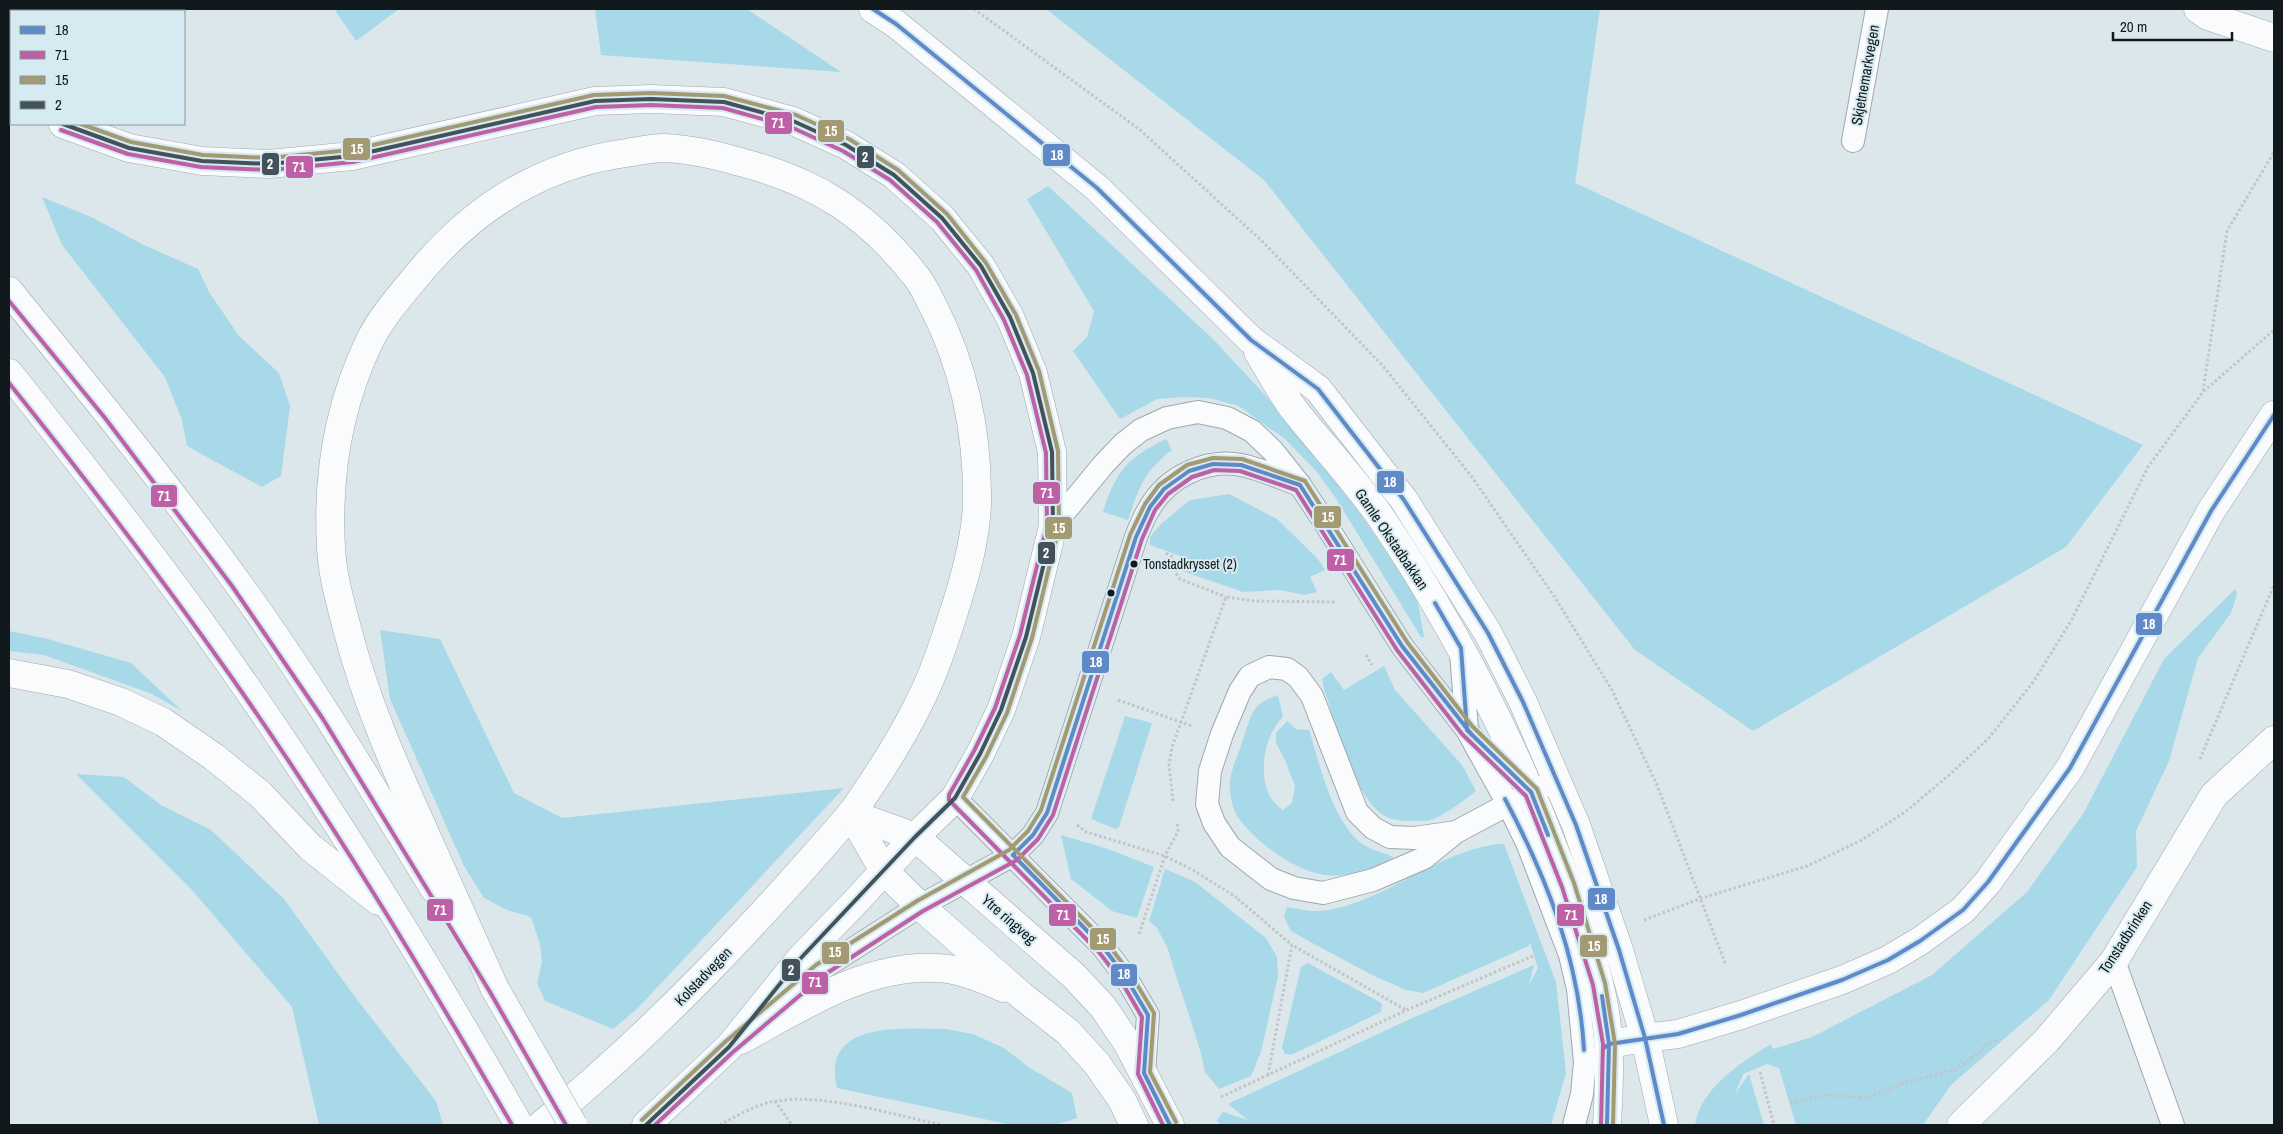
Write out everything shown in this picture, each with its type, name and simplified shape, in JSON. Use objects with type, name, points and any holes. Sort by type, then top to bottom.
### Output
[{"type":"main road","name":"Gamle Okstadbakkan","points":[[873,9],[896,24],[1097,188],[1251,340],[1318,389],[1404,500],[1488,633],[1523,702],[1557,780],[1595,876],[1645,1038],[1664,1125]]},
{"type":"main road","points":[[2198,9],[2208,16],[2274,38]]},
{"type":"main road","points":[[66,125],[129,148],[202,161],[269,164],[352,156],[595,101],[651,99],[724,102],[792,121],[846,145],[894,175],[942,218],[981,266],[1010,317],[1033,374],[1052,452],[1053,526],[1026,637],[1001,710],[980,754],[955,798],[915,837],[800,959],[728,1047],[646,1125]]},
{"type":"main road","name":"Kolstadvegen","points":[[496,989],[390,755],[359,675],[342,610],[331,552],[330,503],[335,449],[349,392],[372,337],[396,301],[426,265],[465,224],[502,197],[523,186],[555,170],[609,155],[662,148],[720,156],[777,171],[827,194],[873,228],[918,278],[946,331],[966,391],[974,433],[977,508],[968,564],[942,648],[918,706],[886,764],[851,814],[768,909],[675,1005],[588,1086],[541,1125]]},
{"type":"main road","points":[[9,292],[110,414],[237,582],[328,716],[496,989],[572,1125]]},
{"type":"main road","name":"Gamle Okstadbakkan","points":[[1251,340],[1294,409],[1379,514],[1423,583],[1461,648],[1519,798],[1568,886],[1590,950],[1605,1012],[1609,1044],[1607,1125]]},
{"type":"main road","points":[[9,373],[70,450],[193,613],[284,745],[394,914],[459,1019],[519,1125]]},
{"type":"main road","points":[[1609,1044],[1678,1034],[1741,1015],[1842,980],[1888,960],[1920,941],[1963,910],[1988,882],[2070,768],[2211,511],[2274,415]]},
{"type":"main road","points":[[9,672],[68,684],[121,702],[164,722],[214,757],[260,794],[310,847],[394,914]]},
{"type":"main road","name":"Tonstadbrinken","points":[[1961,1125],[2047,1040],[2114,961],[2214,794],[2274,740]]},
{"type":"main road","points":[[851,814],[884,871],[920,906],[1022,996],[1068,1032],[1097,1064],[1122,1100],[1134,1125]]},
{"type":"main road","name":"Ytre ringveg","points":[[851,814],[915,837],[1074,976],[1102,1008],[1144,1073],[1170,1125]]},
{"type":"main road","points":[[728,1047],[834,989],[902,970],[939,968],[985,979],[1022,996]]},
{"type":"lane","name":"Skjetnemarkvegen","points":[[1853,141],[1877,9]]},
{"type":"lane","points":[[1053,526],[1103,465],[1141,430],[1167,418],[1198,412],[1227,418],[1252,431],[1274,451],[1300,485],[1402,646],[1519,798],[1570,955],[1578,989],[1585,1062],[1582,1094],[1574,1125]]},
{"type":"lane","points":[[728,1047],[820,970],[920,906],[966,882],[1013,854],[1033,835],[1047,812],[1136,536],[1150,507],[1164,489],[1188,471],[1213,464],[1241,465],[1300,485]]},
{"type":"lane","points":[[1461,648],[1467,730]]},
{"type":"lane","points":[[1456,832],[1416,838],[1390,837],[1373,828],[1357,812],[1312,696],[1298,677],[1287,669],[1269,667],[1250,676],[1240,691],[1222,734],[1210,771],[1207,804],[1214,823],[1230,847],[1271,879],[1294,888],[1323,893],[1373,880],[1424,858],[1456,832],[1557,780]]},
{"type":"lane","points":[[955,798],[1013,854],[1103,947],[1125,976],[1148,1016],[1144,1073]]},
{"type":"lane","points":[[2114,961],[2173,1125]]},
{"type":"lane","points":[[1585,1062],[1609,1044]]},
{"type":"path","points":[[2203,392],[2227,231],[2274,152]]},
{"type":"path","points":[[1639,922],[1702,898],[1807,866],[1862,840],[1912,806],[1947,778],[1988,739],[2034,681],[2072,619],[2148,467],[2203,392],[2274,330]]},
{"type":"path","points":[[1158,555],[1165,553],[1173,557],[1175,572],[1180,578],[1226,597]]},
{"type":"path","points":[[1087,688],[1181,722],[1222,734]]},
{"type":"path","points":[[1074,817],[1077,824],[1086,832],[1165,856],[1193,870],[1238,899]]},
{"type":"path","points":[[1702,898],[1725,963]]},
{"type":"path","points":[[1268,1075],[1292,945],[1407,1010]]},
{"type":"path","points":[[1221,1097],[1407,1010],[1534,955]]},
{"type":"path","points":[[1790,1103],[1826,1095],[1867,1098],[1907,1082],[1956,1069],[1994,1040],[2016,1036],[2047,1040]]},
{"type":"path","points":[[1760,1072],[1774,1125]]},
{"type":"path","points":[[720,1125],[742,1113],[775,1101],[816,1098],[942,1125]]},
{"type":"path","points":[[775,1101],[792,1125]]},
{"type":"shaded area","points":[[334,9],[399,9],[356,41]]},
{"type":"shaded area","points":[[595,9],[747,9],[841,72],[601,55]]},
{"type":"shaded area","points":[[1046,9],[1600,9],[1575,183],[2143,445],[2066,547],[1753,731],[1635,650],[1264,180]]},
{"type":"shaded area","points":[[1048,186],[1213,339],[1266,396],[1309,447],[1359,512],[1409,585],[1418,603],[1424,637],[1421,637],[1335,497],[1316,471],[1285,439],[1239,406],[1209,398],[1157,399],[1120,419],[1073,351],[1087,337],[1094,311],[1027,199]]},
{"type":"shaded area","points":[[42,197],[91,217],[144,245],[198,269],[209,292],[239,336],[279,373],[290,406],[281,476],[262,487],[187,446],[182,420],[165,377],[62,245]]},
{"type":"shaded area","points":[[1166,439],[1172,450],[1149,473],[1128,520],[1103,512],[1113,486],[1125,467],[1133,459]]},
{"type":"shaded area","points":[[1229,494],[1277,519],[1318,559],[1325,570],[1310,577],[1317,592],[1305,595],[1279,590],[1243,592],[1182,571],[1180,556],[1150,545],[1150,537],[1161,524],[1190,500]]},
{"type":"shaded area","points":[[2235,589],[2237,594],[2231,613],[2198,658],[2169,761],[2136,831],[2137,867],[2049,1000],[1951,1085],[1923,1125],[1796,1125],[1779,1068],[1767,1064],[1743,1074],[1735,1094],[1749,1074],[1764,1125],[1695,1125],[1705,1099],[1724,1077],[1747,1059],[1771,1044],[1773,1049],[1812,1037],[1932,975],[2027,892],[2083,814],[2164,659]]},
{"type":"shaded area","points":[[380,630],[440,639],[514,793],[562,818],[844,788],[637,1009],[613,1029],[545,1001],[537,983],[542,962],[540,944],[531,917],[507,910],[484,898],[464,866],[390,699]]},
{"type":"shaded area","points":[[9,631],[48,639],[131,663],[182,711],[152,694],[44,655],[9,651]]},
{"type":"shaded area","points":[[1384,666],[1395,690],[1462,765],[1476,791],[1434,819],[1405,821],[1394,819],[1385,816],[1374,807],[1355,777],[1334,720],[1322,679],[1331,672],[1344,690]]},
{"type":"shaded area","points":[[1278,695],[1283,717],[1275,726],[1270,738],[1264,765],[1264,778],[1274,802],[1283,810],[1292,803],[1295,786],[1276,743],[1276,733],[1287,721],[1296,729],[1309,730],[1328,791],[1342,821],[1351,833],[1361,843],[1394,857],[1370,869],[1352,874],[1334,876],[1314,873],[1289,862],[1277,854],[1254,836],[1238,817],[1230,791],[1230,778],[1234,765],[1248,723],[1257,706],[1269,698]]},
{"type":"shaded area","points":[[1125,716],[1152,723],[1119,827],[1116,829],[1091,819]]},
{"type":"shaded area","points":[[76,774],[124,777],[161,805],[211,830],[284,899],[355,997],[436,1101],[443,1125],[319,1125],[292,1007],[192,890]]},
{"type":"shaded area","points":[[1061,835],[1108,849],[1154,867],[1137,918],[1112,911],[1071,879]]},
{"type":"shaded area","points":[[1504,844],[1556,982],[1566,1073],[1551,1125],[1220,1125],[1217,1120],[1223,1112],[1248,1120],[1228,1104],[1410,1019],[1534,965],[1529,985],[1538,968],[1530,942],[1529,946],[1423,993],[1406,990],[1372,975],[1316,945],[1291,931],[1284,917],[1287,907],[1310,911],[1333,909],[1357,902],[1455,856],[1480,848]]},
{"type":"shaded area","points":[[1165,869],[1195,882],[1266,938],[1277,957],[1278,976],[1261,1052],[1251,1076],[1219,1089],[1205,1072],[1201,1053],[1167,947],[1157,928],[1149,921]]},
{"type":"shaded area","points":[[1308,963],[1382,1004],[1381,1012],[1291,1055],[1285,1054],[1282,1048],[1301,967]]},
{"type":"shaded area","points":[[946,1029],[973,1034],[1004,1048],[1030,1068],[1072,1093],[1077,1118],[1055,1125],[1012,1125],[837,1088],[835,1066],[841,1050],[853,1039],[869,1033],[888,1030]]},
{"type":"transit line","name":"18","points":[[873,9],[896,24],[1097,188],[1251,340],[1318,389],[1404,500],[1488,633],[1523,702],[1576,825],[1619,950],[1645,1038],[1664,1125]]},
{"type":"transit line","name":"15","points":[[84,125],[131,142],[203,155],[269,158],[351,150],[594,95],[651,93],[724,96],[796,115],[849,139],[898,170],[947,214],[986,263],[1016,315],[1039,371],[1058,451],[1059,527],[1032,638],[1007,713],[986,757],[963,797],[1107,943],[1130,973],[1154,1013],[1150,1072],[1176,1122]]},
{"type":"transit line","name":"2","points":[[66,125],[129,148],[202,161],[269,164],[352,156],[595,101],[651,99],[724,102],[793,121],[846,145],[894,175],[942,218],[981,266],[1010,317],[1033,373],[1052,452],[1053,526],[1026,637],[1001,710],[980,754],[955,798],[915,837],[800,959],[729,1047],[646,1125]]},
{"type":"transit line","name":"71","points":[[61,130],[128,154],[201,167],[270,170],[353,162],[596,107],[651,105],[723,108],[791,127],[843,151],[890,180],[937,222],[976,270],[1004,320],[1027,375],[1046,453],[1047,525],[1020,635],[995,708],[974,751],[949,795],[949,800],[1098,951],[1120,979],[1142,1017],[1138,1074],[1163,1125]]},
{"type":"transit line","name":"71","points":[[9,301],[105,418],[232,586],[323,719],[490,992],[566,1125]]},
{"type":"transit line","name":"71","points":[[9,383],[151,566],[269,732],[377,898],[512,1125]]},
{"type":"transit line","name":"18","points":[[1604,1048],[1609,1044],[1678,1034],[1741,1015],[1842,980],[1888,960],[1920,941],[1963,910],[1988,882],[2070,768],[2211,511],[2274,415]]},
{"type":"transit line","name":"15","points":[[642,1120],[725,1042],[816,965],[917,901],[1009,850],[1028,831],[1041,810],[1130,535],[1145,504],[1159,485],[1187,465],[1213,458],[1242,459],[1305,481],[1407,642],[1472,726],[1537,789],[1574,883],[1605,983],[1615,1044],[1613,1125]]},
{"type":"transit line","name":"18","points":[[1013,855],[1033,835],[1047,813],[1136,537],[1150,507],[1164,489],[1189,471],[1213,464],[1241,465],[1300,485],[1402,646],[1472,735]]},
{"type":"transit line","name":"71","points":[[655,1125],[733,1052],[824,975],[923,911],[1017,860],[1038,839],[1053,815],[1142,539],[1155,510],[1168,494],[1192,477],[1214,470],[1240,471],[1296,490],[1397,650],[1462,734],[1526,796],[1562,887],[1593,985],[1603,1044],[1601,1125]]},
{"type":"transit line","name":"18","points":[[1435,603],[1461,648],[1467,730],[1531,792],[1548,835]]},
{"type":"transit line","name":"18","points":[[1505,799],[1534,859],[1558,920],[1575,984],[1584,1050]]},
{"type":"transit line","name":"18","points":[[1013,855],[1103,947],[1125,976],[1148,1015],[1144,1073],[1170,1125]]},
{"type":"transit line","name":"18","points":[[1602,996],[1609,1044],[1607,1125]]},
{"type":"place","name":"Tonstadkrysset (2)","points":[[1134,564]]}]
